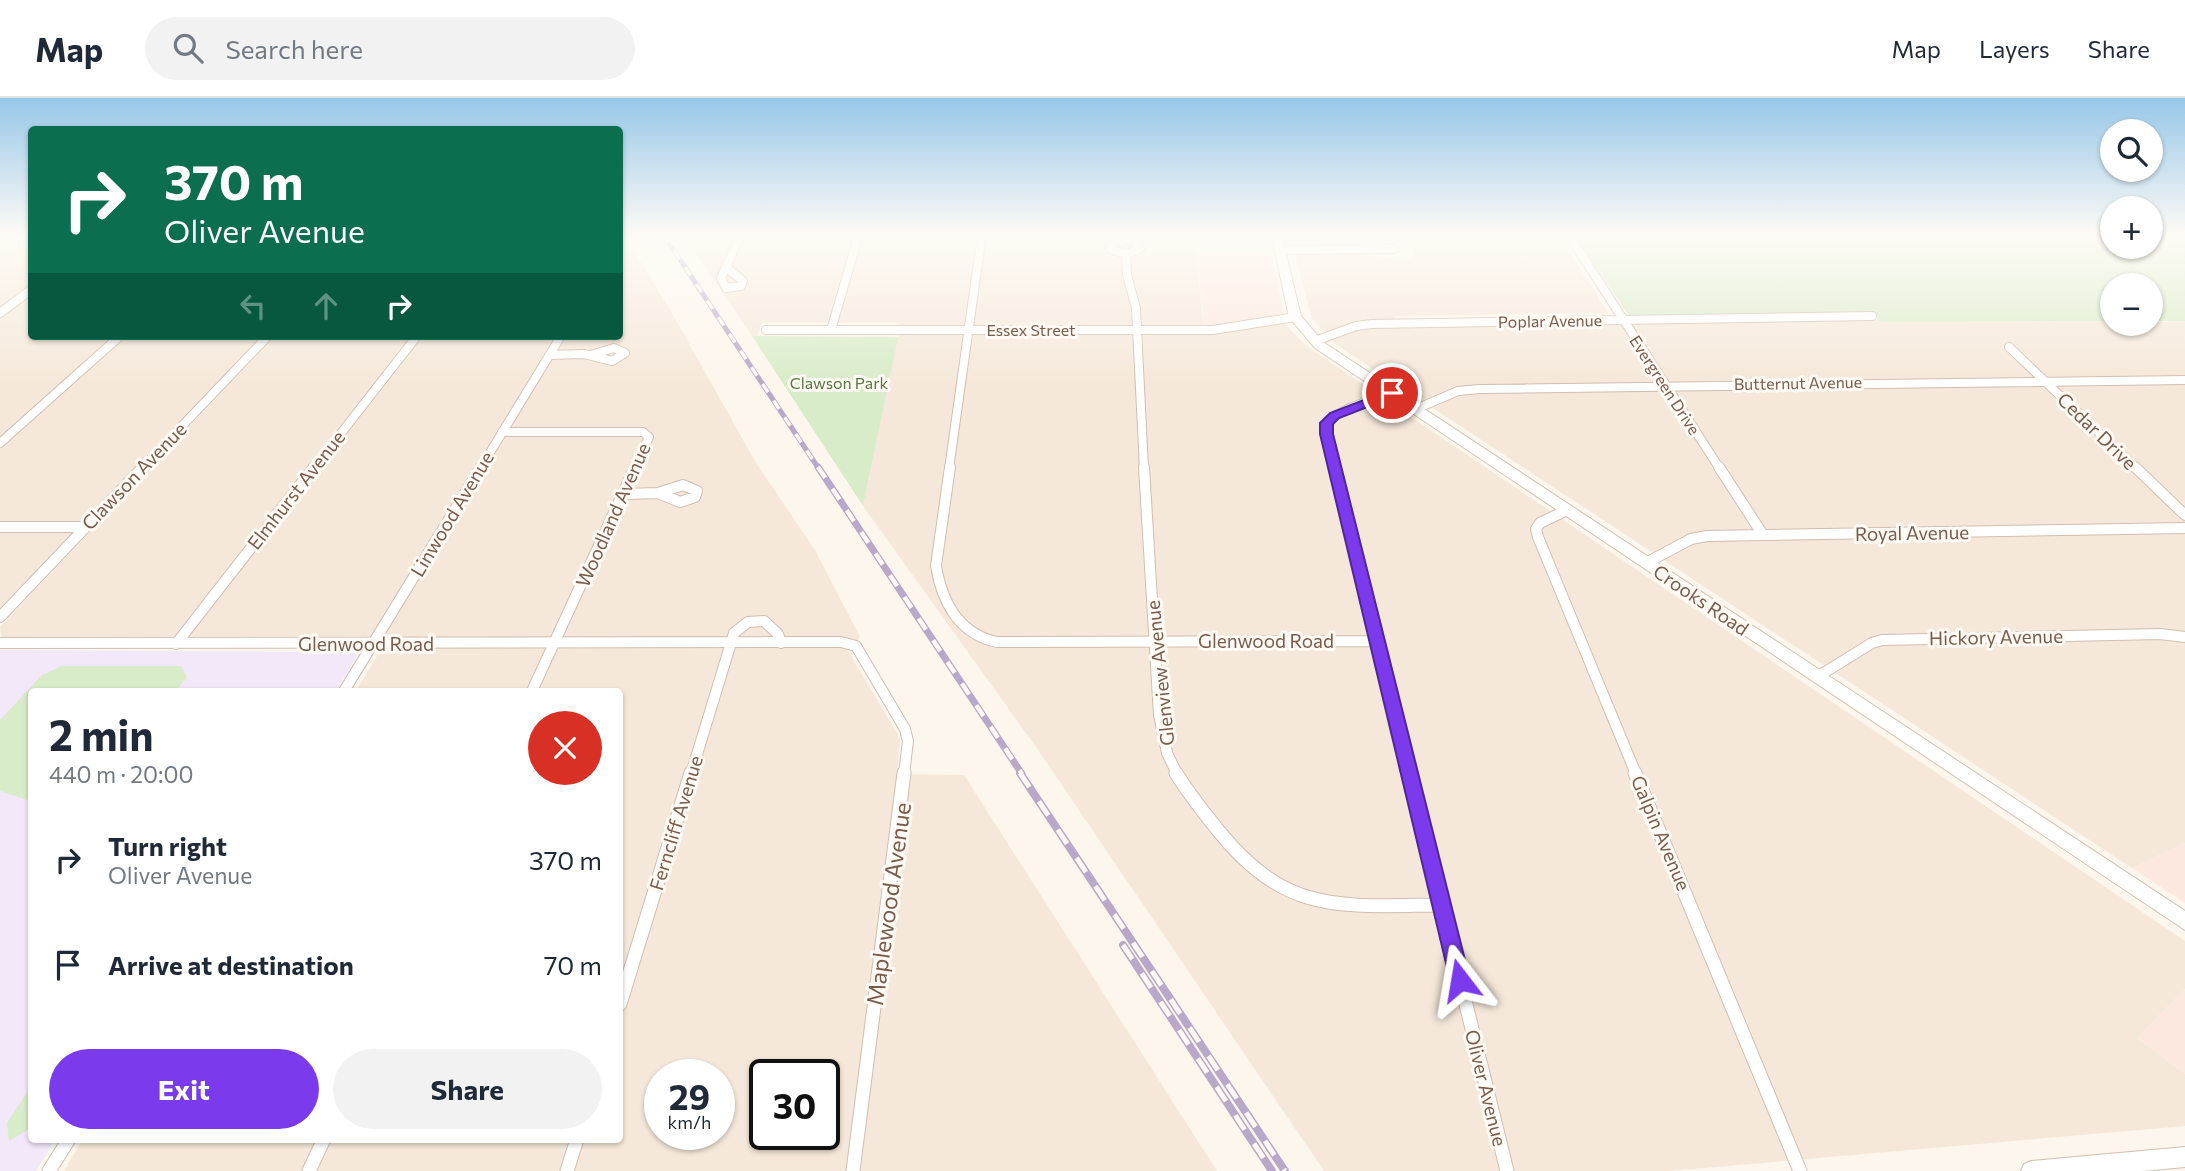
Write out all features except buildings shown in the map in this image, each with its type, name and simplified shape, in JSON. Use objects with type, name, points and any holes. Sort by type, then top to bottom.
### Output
[{"type":"main road","name":"Crooks Road","points":[[1287,284],[1294,317],[1315,341],[2185,922]]},
{"type":"street","points":[[831,330],[844,284]]},
{"type":"street","points":[[968,330],[975,284]]},
{"type":"street","name":"Glenview Avenue","points":[[1129,284],[1136,308],[1161,727],[1177,776],[1248,865],[1284,889],[1327,902],[1357,905],[1441,905]]},
{"type":"street","name":"Evergreen Drive","points":[[1601,284],[1763,535]]},
{"type":"street","points":[[0,313],[28,292]]},
{"type":"street","name":"Poplar Avenue","points":[[1315,341],[1356,326],[1372,324],[1872,316]]},
{"type":"street","name":"Essex Street","points":[[766,330],[1220,330],[1294,317]]},
{"type":"street","name":"Glenwood Road","points":[[968,330],[936,566],[937,584],[946,603],[971,634],[989,642],[1376,641]]},
{"type":"street","points":[[0,443],[116,340]]},
{"type":"street","name":"Clawson Avenue","points":[[0,617],[264,340]]},
{"type":"street","name":"Elmhurst Avenue","points":[[176,644],[414,340]]},
{"type":"street","name":"Linwood Avenue","points":[[346,688],[558,340]]},
{"type":"street","name":"Cedar Drive","points":[[2009,347],[2185,515]]},
{"type":"street","points":[[549,355],[591,355]]},
{"type":"street","name":"Butternut Avenue","points":[[1416,409],[1469,389],[2185,380]]},
{"type":"street","name":"Oliver Avenue","points":[[1392,393],[1334,415],[1329,419],[1326,428],[1507,1171]]},
{"type":"street","name":"Woodland Avenue","points":[[502,432],[648,434],[624,494],[533,688]]},
{"type":"street","points":[[624,494],[658,493]]},
{"type":"street","name":"Galpin Avenue","points":[[1567,510],[1540,523],[1536,529],[1538,537],[1800,1171]]},
{"type":"street","points":[[0,527],[85,527]]},
{"type":"street","name":"Royal Avenue","points":[[1646,563],[1697,537],[2185,528]]},
{"type":"street","points":[[732,642],[738,629],[748,622],[759,620],[774,629],[781,643]]},
{"type":"street","name":"Hickory Avenue","points":[[1817,677],[1872,643],[1882,640],[2160,634],[2185,637]]},
{"type":"street","name":"Ferncliff Avenue","points":[[623,994],[732,642]]},
{"type":"street","name":"Glenwood Road","points":[[0,643],[841,642],[858,648]]},
{"type":"street","name":"Maplewood Avenue","points":[[853,1171],[908,741],[905,729],[858,648]]},
{"type":"street","points":[[49,1171],[66,1143]]},
{"type":"street","points":[[309,1171],[322,1143]]},
{"type":"street","points":[[567,1171],[576,1143]]},
{"type":"street","points":[[2031,1171],[2185,1157]]},
{"type":"shaded area","points":[[0,284],[28,284],[28,340],[258,340],[0,608]]},
{"type":"shaded area","points":[[623,284],[654,284],[756,463],[815,550],[860,637],[848,651],[897,733],[900,741],[897,774],[964,775],[1217,1171],[64,1171],[81,1143],[623,1143],[623,688],[358,688],[389,636],[2,637],[0,627],[271,340],[623,340]]},
{"type":"shaded area","points":[[717,284],[1199,284],[1205,333],[1284,323],[1305,345],[2185,941],[2185,989],[2137,1038],[2185,1074],[2185,1126],[1670,1171],[1324,1171],[1036,747],[863,506],[900,323],[762,323],[757,336],[752,336]]},
{"type":"shaded area","points":[[1200,284],[1278,284],[1284,314],[1225,326],[1205,326]]},
{"type":"shaded area","points":[[1303,284],[1590,284],[1608,313],[1394,316],[1398,326],[1878,319],[1882,322],[2100,321],[2100,336],[2163,336],[2163,322],[2185,321],[2185,843],[2132,868],[1334,343],[1312,319]]},
{"type":"shaded area","points":[[0,650],[359,652],[338,688],[28,688],[28,1143],[54,1143],[36,1171],[0,1171]]},
{"type":"shaded area","points":[[2185,843],[2185,903],[2132,868]]},
{"type":"shaded area","points":[[2185,989],[2185,1074],[2137,1038]]},
{"type":"green space","points":[[1608,284],[2100,284],[2100,321],[1881,322],[1871,312],[1629,316]]},
{"type":"green space","points":[[2163,284],[2185,284],[2185,321],[2163,321]]},
{"type":"green space","name":"Clawson Park","points":[[752,336],[898,337],[863,506]]},
{"type":"green space","points":[[62,666],[181,666],[187,677],[178,688],[30,688],[42,675]]},
{"type":"green space","points":[[28,690],[28,800],[0,791],[0,720]]},
{"type":"green space","points":[[28,1091],[28,1130],[9,1141],[7,1123]]},
{"type":"railway","points":[[696,284],[819,469]]},
{"type":"railway","points":[[818,467],[1022,774]]},
{"type":"railway","points":[[1020,773],[1285,1171]]},
{"type":"railway","points":[[1123,945],[1272,1171]]},
{"type":"route","points":[[1392,393],[1334,415],[1327,423],[1326,434],[1460,980]]}]
